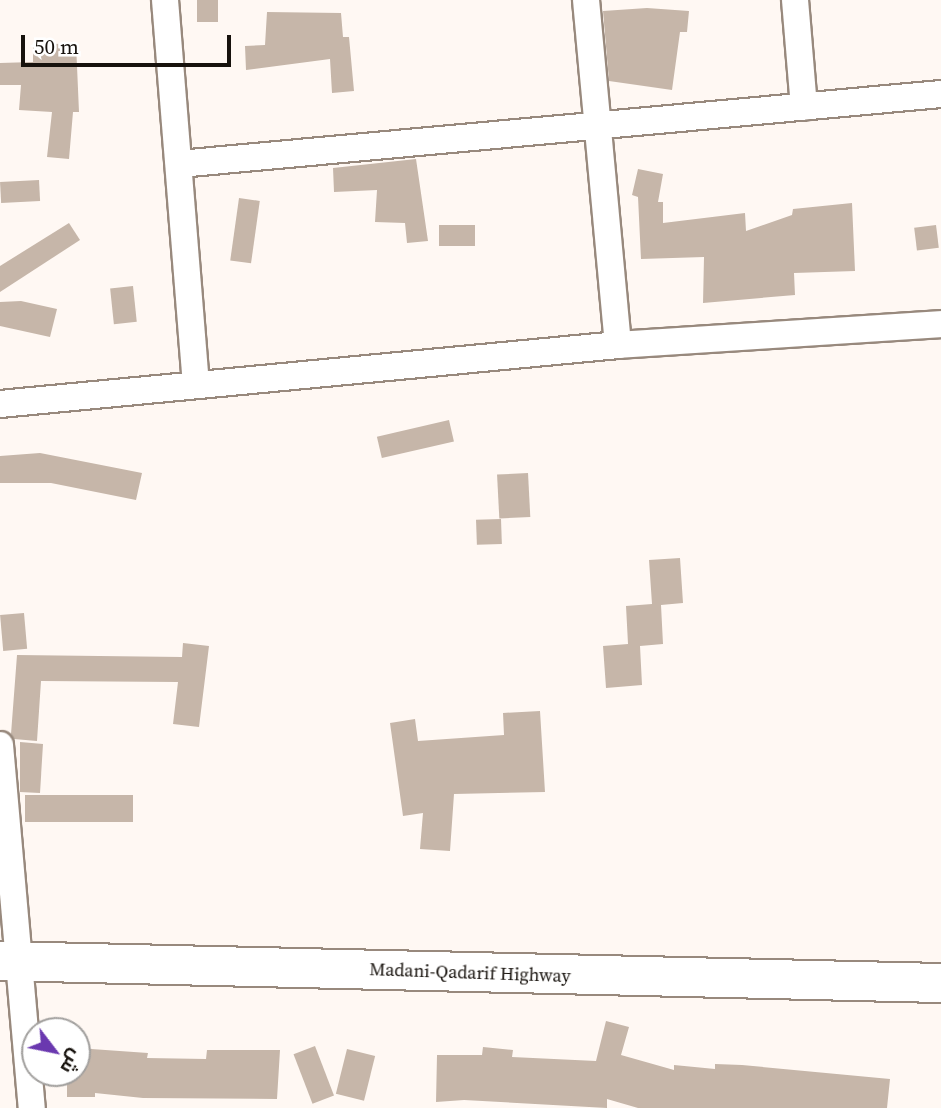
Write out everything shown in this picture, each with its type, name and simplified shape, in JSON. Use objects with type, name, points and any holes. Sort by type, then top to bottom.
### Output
[{"type":"highway","name":"Madani-Qadarif Highway","points":[[11,961],[941,983]]},
{"type":"street","points":[[165,0],[196,385]]},
{"type":"street","points":[[586,0],[618,345]]},
{"type":"street","points":[[794,0],[804,107]]},
{"type":"street","points":[[179,164],[941,94]]},
{"type":"street","points":[[0,404],[618,345],[941,324]]},
{"type":"street","points":[[0,745],[11,961],[32,1108]]},
{"type":"building","points":[[197,0],[218,0],[218,22],[197,22]]},
{"type":"building","points":[[647,8],[689,11],[687,32],[680,32],[672,90],[609,81],[603,11]]},
{"type":"building","points":[[267,12],[341,13],[343,37],[349,37],[354,91],[332,93],[330,59],[246,70],[245,46],[265,45]]},
{"type":"building","points":[[76,43],[79,112],[73,112],[69,159],[47,157],[52,112],[19,110],[21,85],[0,85],[0,63],[33,62],[33,45]]},
{"type":"building","points":[[416,159],[428,241],[407,243],[405,223],[375,222],[377,190],[334,192],[333,168]]},
{"type":"building","points":[[638,169],[663,174],[658,202],[663,202],[663,223],[745,213],[746,231],[792,215],[793,209],[852,203],[855,271],[794,273],[795,295],[703,303],[704,257],[641,259],[638,197],[632,195]]},
{"type":"building","points":[[39,180],[40,201],[1,203],[0,182]]},
{"type":"building","points":[[239,198],[260,201],[251,263],[230,260]]},
{"type":"building","points":[[69,223],[80,240],[0,292],[0,266]]},
{"type":"building","points":[[439,225],[475,225],[475,246],[439,246]]},
{"type":"building","points":[[936,225],[939,248],[917,251],[914,228]]},
{"type":"building","points":[[133,286],[137,322],[114,324],[110,288]]},
{"type":"building","points":[[21,301],[57,309],[50,337],[0,326],[0,302]]},
{"type":"building","points":[[449,420],[454,441],[382,458],[377,437]]},
{"type":"building","points":[[40,453],[142,473],[136,500],[51,483],[0,483],[0,456]]},
{"type":"building","points":[[528,473],[530,517],[499,519],[497,475]]},
{"type":"building","points":[[501,519],[502,544],[477,545],[476,520]]},
{"type":"building","points":[[680,558],[683,603],[661,605],[663,644],[640,646],[642,685],[606,688],[603,646],[628,644],[626,606],[652,604],[649,560]]},
{"type":"building","points":[[24,613],[27,649],[3,651],[0,615]]},
{"type":"building","points":[[183,643],[209,646],[199,727],[173,724],[178,682],[41,681],[37,741],[14,739],[11,734],[17,655],[182,657]]},
{"type":"building","points":[[540,711],[545,792],[454,794],[450,851],[420,849],[423,813],[403,816],[390,723],[415,719],[418,741],[504,735],[503,713]]},
{"type":"building","points":[[20,742],[43,744],[40,793],[20,792]]},
{"type":"building","points":[[25,795],[133,795],[133,822],[25,822]]},
{"type":"building","points":[[606,1021],[629,1027],[621,1055],[674,1070],[674,1065],[715,1069],[715,1064],[742,1065],[890,1079],[887,1108],[638,1108],[607,1099],[607,1108],[464,1100],[436,1102],[437,1055],[482,1055],[483,1047],[513,1050],[512,1057],[596,1061]]},
{"type":"building","points":[[315,1046],[334,1095],[313,1104],[294,1054]]},
{"type":"building","points":[[91,1049],[148,1053],[147,1058],[206,1059],[207,1050],[280,1050],[277,1099],[143,1098],[95,1093],[95,1097],[67,1097],[67,1087],[91,1087]]},
{"type":"building","points":[[347,1049],[375,1056],[364,1101],[336,1094]]}]
